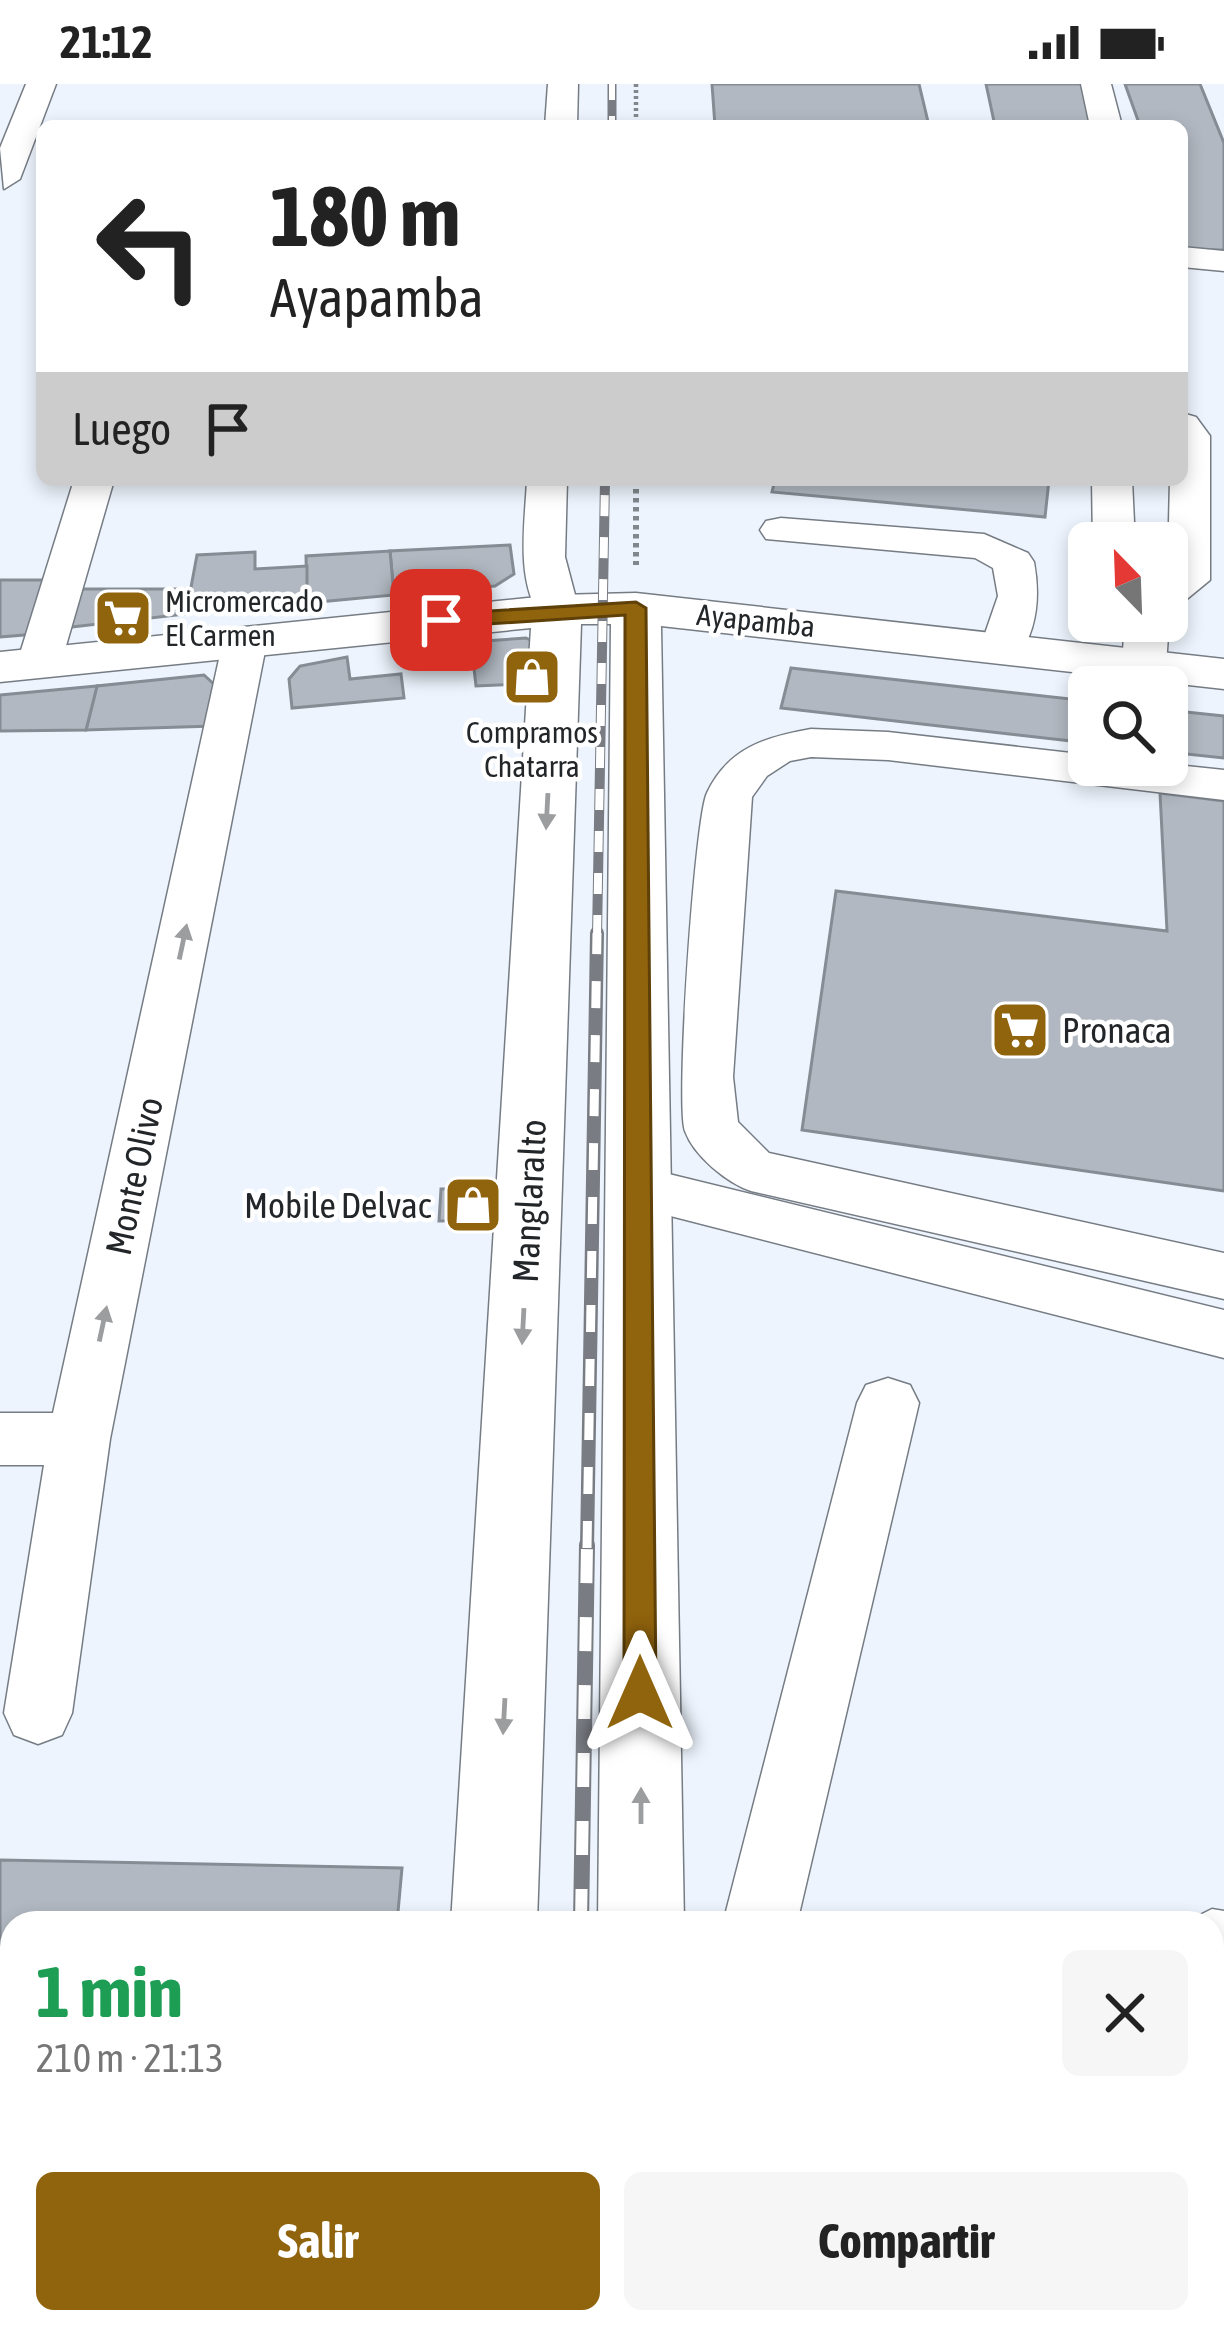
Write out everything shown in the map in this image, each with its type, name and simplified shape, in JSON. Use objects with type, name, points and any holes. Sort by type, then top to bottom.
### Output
[{"type":"main road","name":"Ayapamba","points":[[20,665],[556,610],[636,608],[1002,648],[1145,643],[1224,674]]},
{"type":"main road","points":[[636,608],[641,1911]]},
{"type":"main road","name":"Manglaralto","points":[[495,1911],[556,610]]},
{"type":"street","points":[[36,179],[2,179],[41,84]]},
{"type":"street","points":[[561,120],[563,84]]},
{"type":"street","points":[[1096,84],[1105,120]]},
{"type":"street","points":[[1188,257],[1224,261]]},
{"type":"street","points":[[20,665],[92,486]]},
{"type":"street","name":"Manglaralto","points":[[547,486],[544,557],[556,610]]},
{"type":"street","points":[[1112,486],[1113,522]]},
{"type":"street","points":[[1186,486],[1187,522]]},
{"type":"street","points":[[781,530],[984,546],[1004,555],[1013,562],[1018,596],[1002,648]]},
{"type":"street","points":[[1188,543],[1188,581]]},
{"type":"street","name":"Monte Olivo","points":[[38,1713],[80,1439],[245,641]]},
{"type":"street","points":[[1224,785],[888,746],[812,742],[776,749],[750,766],[728,796],[706,1077],[711,1129],[751,1170],[1224,1276]]},
{"type":"street","points":[[636,1187],[1224,1334]]},
{"type":"street","points":[[763,1911],[889,1403]]},
{"type":"street","points":[[0,1439],[80,1439]]},
{"type":"path","points":[[636,84],[636,120]]},
{"type":"path","points":[[636,486],[636,608]]},
{"type":"building","points":[[712,84],[919,84],[928,120],[715,120]]},
{"type":"building","points":[[986,84],[1085,84],[1095,120],[994,120]]},
{"type":"building","points":[[1125,84],[1200,84],[1224,143],[1224,250],[1188,250],[1188,120],[1138,120]]},
{"type":"building","points":[[774,486],[1048,486],[1045,517],[772,492]]},
{"type":"building","points":[[510,545],[514,574],[495,586],[394,595],[390,551]]},
{"type":"building","points":[[390,551],[394,595],[307,603],[306,556]]},
{"type":"building","points":[[255,552],[255,569],[307,566],[307,603],[186,614],[197,555]]},
{"type":"building","points":[[0,580],[50,580],[36,634],[0,637]]},
{"type":"building","points":[[73,589],[190,589],[186,614],[63,628]]},
{"type":"building","points":[[526,638],[543,646],[545,683],[476,686],[471,642]]},
{"type":"building","points":[[471,642],[476,662],[423,668],[419,648]]},
{"type":"building","points":[[347,657],[350,679],[401,674],[404,698],[292,708],[289,679],[300,666]]},
{"type":"building","points":[[791,668],[1068,699],[1068,741],[781,708]]},
{"type":"building","points":[[204,675],[218,688],[214,726],[86,730],[97,686]]},
{"type":"building","points":[[97,686],[86,730],[0,731],[0,695]]},
{"type":"building","points":[[1188,712],[1224,716],[1224,758],[1188,754]]},
{"type":"building","name":"Pronaca","points":[[1160,793],[1224,801],[1224,1191],[802,1130],[836,891],[1167,931]]},
{"type":"building","name":"Mobile Delvac","points":[[506,1188],[506,1220],[439,1221],[441,1189]]},
{"type":"building","points":[[0,1860],[402,1868],[398,1911],[0,1911]]},
{"type":"railway","points":[[612,84],[612,120]]},
{"type":"railway","points":[[597,936],[605,486]]},
{"type":"railway","points":[[587,1548],[597,933]]},
{"type":"railway","points":[[581,1911],[587,1545]]},
{"type":"place","name":"Micromercado El Carmen","points":[[123,618]]},
{"type":"place","name":"Compramos Chatarra","points":[[532,677]]},
{"type":"place","name":"Pronaca","points":[[1020,1030]]},
{"type":"place","name":"Mobile Delvac","points":[[473,1205]]},
{"type":"route","points":[[441,620],[636,608],[640,1693]]}]
